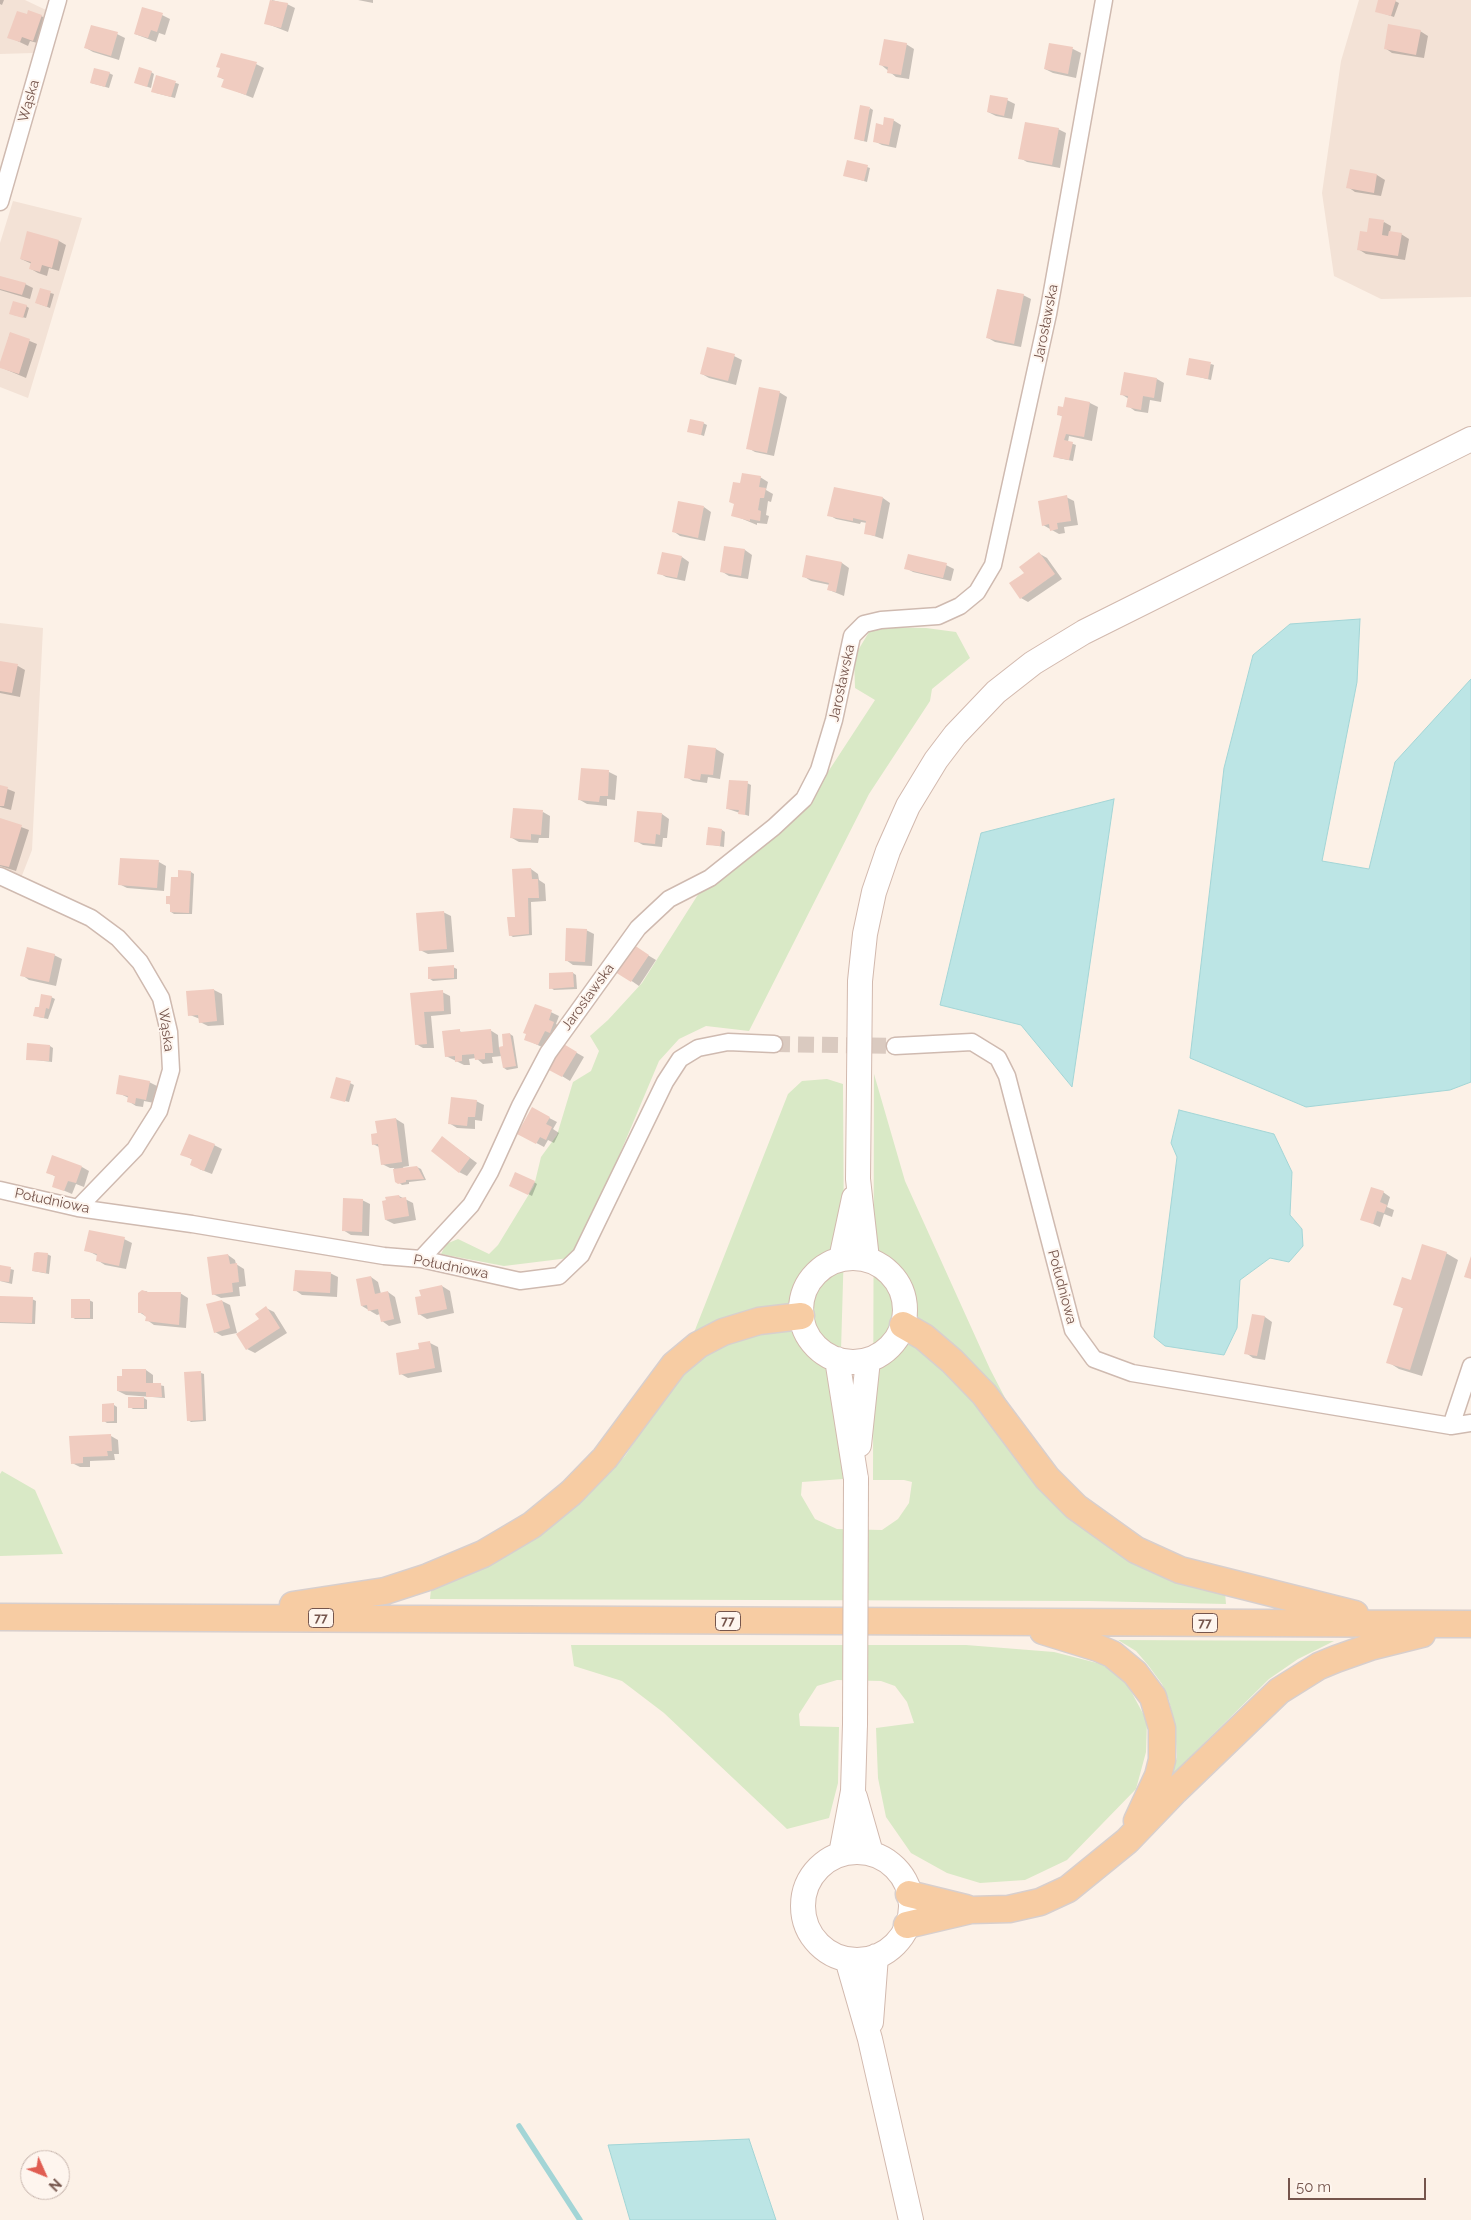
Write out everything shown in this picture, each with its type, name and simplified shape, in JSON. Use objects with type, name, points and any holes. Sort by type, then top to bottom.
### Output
[{"type":"main road","points":[[867,1259],[858,1179],[860,981],[869,912],[888,851],[908,806],[936,760],[955,735],[983,704],[1033,663],[1084,632],[1471,439]]},
{"type":"main road","points":[[841,1259],[858,1179]]},
{"type":"main road","points":[[854,1257],[867,1259],[886,1268],[899,1284],[905,1304],[903,1325],[899,1335],[890,1347],[877,1356],[868,1360],[852,1362],[837,1359],[817,1348],[809,1338],[801,1316],[802,1301],[806,1287],[815,1274],[827,1264],[854,1257]]},
{"type":"main road","points":[[201,1618],[385,1590],[428,1577],[483,1554],[532,1525],[571,1493],[610,1452],[674,1365],[698,1345],[723,1332],[759,1321],[801,1316]]},
{"type":"main road","points":[[903,1325],[931,1343],[952,1361],[978,1388],[1047,1478],[1076,1507],[1136,1550],[1180,1570],[1395,1624]]},
{"type":"main road","points":[[837,1359],[856,1479]]},
{"type":"main road","points":[[841,1854],[853,1791],[856,1479],[868,1360]]},
{"type":"main road","name":"77","points":[[0,1617],[1466,1624]]},
{"type":"main road","points":[[1015,1622],[1112,1654],[1136,1673],[1153,1698],[1162,1728],[1162,1760],[1152,1790],[1127,1841]]},
{"type":"main road","points":[[907,1925],[971,1910],[1009,1909],[1040,1902],[1068,1889],[1127,1841],[1259,1708],[1279,1691],[1319,1666],[1370,1647],[1466,1624]]},
{"type":"main road","points":[[853,1791],[871,1854]]},
{"type":"main road","points":[[856,1852],[871,1854],[884,1859],[896,1868],[904,1880],[909,1894],[910,1910],[907,1925],[900,1938],[889,1949],[876,1956],[862,1960],[847,1959],[830,1953],[816,1942],[807,1926],[803,1909],[805,1891],[812,1875],[825,1862],[841,1854],[856,1852]]},
{"type":"main road","points":[[909,1894],[971,1910]]},
{"type":"main road","points":[[870,2039],[876,1956]]},
{"type":"main road","points":[[847,1959],[870,2039],[911,2220]]},
{"type":"street","name":"Wąska","points":[[0,202],[58,0]]},
{"type":"street","name":"Jarosławska","points":[[421,1259],[471,1205],[490,1172],[520,1106],[548,1053],[638,928],[669,899],[710,878],[774,827],[804,799],[819,770],[834,720],[852,636],[864,624],[881,620],[938,616],[960,606],[977,592],[993,566],[1048,314],[1104,0]]},
{"type":"street","name":"Wąska","points":[[0,876],[91,918],[118,938],[140,962],[161,998],[169,1032],[171,1070],[159,1111],[135,1149],[78,1208]]},
{"type":"street","name":"Południowa","points":[[0,1190],[78,1208],[192,1224],[384,1256],[421,1259],[520,1281],[559,1276],[581,1255],[665,1082],[680,1060],[698,1048],[728,1042],[774,1044]]},
{"type":"street","name":"Południowa","points":[[895,1046],[972,1042],[998,1058],[1007,1076],[1073,1330],[1094,1360],[1132,1374],[1451,1426],[1471,1423]]},
{"type":"street","points":[[1451,1426],[1471,1366]]},
{"type":"shaded area","points":[[0,0],[25,0],[46,10],[33,53],[0,54]]},
{"type":"shaded area","points":[[1359,0],[1471,0],[1471,297],[1381,299],[1334,276],[1322,193],[1341,61]]},
{"type":"shaded area","points":[[13,201],[82,218],[28,398],[0,387],[0,243]]},
{"type":"shaded area","points":[[0,623],[43,628],[32,850],[21,878],[0,869]]},
{"type":"green space","points":[[872,627],[926,628],[956,632],[970,658],[932,689],[930,701],[869,794],[749,1031],[706,1026],[679,1039],[659,1061],[592,1220],[569,1258],[504,1266],[441,1254],[446,1244],[458,1239],[489,1254],[498,1245],[534,1186],[541,1157],[557,1135],[573,1082],[591,1071],[599,1051],[590,1036],[608,1020],[642,983],[699,893],[786,824],[809,801],[875,700],[855,688],[854,657]]},
{"type":"green space","points":[[874,1074],[905,1181],[990,1369],[1016,1419],[1033,1444],[1095,1512],[1225,1592],[1226,1604],[1089,1601],[430,1599],[431,1589],[575,1506],[625,1456],[648,1422],[695,1330],[788,1094],[802,1081],[827,1079],[843,1084],[844,1247],[840,1385],[843,1479],[802,1482],[801,1495],[815,1519],[837,1529],[882,1530],[898,1519],[909,1503],[912,1482],[904,1480],[873,1480]]},
{"type":"green space","points":[[2,1471],[35,1490],[63,1554],[0,1556],[0,1474]]},
{"type":"green space","points":[[1118,1640],[1334,1641],[1298,1659],[1269,1679],[1172,1775],[1177,1757],[1175,1726],[1169,1700],[1162,1684],[1148,1665],[1136,1651]]},
{"type":"green space","points":[[571,1645],[966,1645],[1054,1652],[1101,1664],[1125,1680],[1147,1721],[1146,1752],[1136,1789],[1067,1860],[1025,1880],[980,1883],[947,1873],[911,1853],[886,1817],[878,1778],[876,1728],[914,1723],[907,1702],[895,1686],[881,1681],[837,1680],[817,1686],[799,1714],[800,1726],[839,1727],[838,1783],[829,1818],[787,1829],[664,1713],[622,1681],[574,1666]]},
{"type":"water","points":[[1360,619],[1357,682],[1322,861],[1369,869],[1395,762],[1471,679],[1471,1082],[1450,1090],[1306,1107],[1190,1058],[1224,768],[1253,655],[1290,624]]},
{"type":"water","points":[[1114,799],[1072,1087],[1021,1025],[940,1005],[981,833]]},
{"type":"water","points":[[1179,1110],[1274,1134],[1292,1172],[1290,1215],[1302,1229],[1303,1246],[1289,1262],[1270,1258],[1240,1280],[1237,1328],[1224,1355],[1165,1346],[1154,1337],[1177,1157],[1171,1143]]},
{"type":"water","points":[[749,2139],[776,2220],[630,2220],[608,2145]]},
{"type":"building","points":[[270,0],[288,3],[281,28],[264,24]]},
{"type":"building","points":[[1378,0],[1396,0],[1391,16],[1375,12]]},
{"type":"building","points":[[142,7],[163,13],[157,32],[151,30],[148,38],[134,34]]},
{"type":"building","points":[[28,10],[42,15],[33,41],[22,37],[20,42],[7,38],[17,11],[27,14]]},
{"type":"building","points":[[1388,24],[1421,30],[1416,55],[1384,49]]},
{"type":"building","points":[[91,25],[118,32],[111,56],[84,48]]},
{"type":"building","points":[[884,39],[907,43],[901,75],[887,73],[888,67],[879,65]]},
{"type":"building","points":[[1049,43],[1073,47],[1068,74],[1044,69]]},
{"type":"building","points":[[221,53],[257,62],[246,95],[221,87],[224,79],[217,77],[220,68],[216,67]]},
{"type":"building","points":[[139,67],[152,71],[147,87],[134,83]]},
{"type":"building","points":[[94,68],[110,72],[105,87],[90,83]]},
{"type":"building","points":[[156,75],[176,81],[171,97],[151,92]]},
{"type":"building","points":[[990,95],[1008,98],[1004,116],[987,112]]},
{"type":"building","points":[[860,105],[870,107],[864,141],[854,139]]},
{"type":"building","points":[[884,117],[894,119],[889,145],[873,142],[876,123],[883,125]]},
{"type":"building","points":[[1025,122],[1059,128],[1052,165],[1018,159]]},
{"type":"building","points":[[847,160],[868,165],[864,181],[843,176]]},
{"type":"building","points":[[1350,169],[1377,174],[1374,193],[1346,188]]},
{"type":"building","points":[[1369,218],[1384,220],[1382,235],[1388,236],[1389,231],[1402,233],[1398,256],[1357,250],[1360,231],[1367,232]]},
{"type":"building","points":[[27,231],[59,240],[52,268],[42,265],[40,272],[29,269],[31,262],[20,259]]},
{"type":"building","points":[[0,276],[26,283],[22,295],[0,289]]},
{"type":"building","points":[[40,288],[51,291],[47,307],[35,303]]},
{"type":"building","points":[[997,289],[1024,294],[1014,344],[986,338]]},
{"type":"building","points":[[13,301],[27,305],[23,318],[9,314]]},
{"type":"building","points":[[10,332],[30,339],[19,374],[0,368],[0,362]]},
{"type":"building","points":[[707,347],[735,354],[728,381],[700,374]]},
{"type":"building","points":[[1189,358],[1211,362],[1208,379],[1186,375]]},
{"type":"building","points":[[1124,372],[1157,378],[1154,398],[1143,396],[1141,410],[1126,407],[1128,396],[1120,395]]},
{"type":"building","points":[[759,387],[780,391],[767,453],[746,449]]},
{"type":"building","points":[[1065,397],[1090,402],[1084,437],[1066,434],[1064,440],[1073,442],[1069,460],[1053,457],[1062,416],[1057,415],[1058,406],[1063,407]]},
{"type":"building","points":[[690,419],[704,422],[701,435],[687,432]]},
{"type":"building","points":[[742,473],[761,476],[759,487],[766,488],[764,498],[760,498],[758,510],[761,511],[760,521],[750,519],[750,521],[731,516],[734,504],[729,502],[733,482],[740,483]]},
{"type":"building","points":[[834,487],[883,497],[875,536],[864,534],[866,521],[853,518],[853,521],[827,516]]},
{"type":"building","points":[[1067,495],[1071,521],[1057,523],[1058,529],[1050,531],[1049,524],[1042,526],[1038,501]]},
{"type":"building","points":[[678,501],[704,506],[698,538],[672,532]]},
{"type":"building","points":[[724,546],[745,549],[741,576],[720,572]]},
{"type":"building","points":[[662,552],[682,556],[677,578],[657,574]]},
{"type":"building","points":[[1039,552],[1055,574],[1020,599],[1009,583],[1024,573],[1019,567]]},
{"type":"building","points":[[908,554],[947,563],[943,578],[904,569]]},
{"type":"building","points":[[806,555],[842,562],[836,592],[827,590],[829,583],[802,577]]},
{"type":"building","points":[[0,661],[18,664],[12,693],[0,691]]},
{"type":"building","points":[[688,745],[716,748],[713,775],[701,774],[700,780],[684,778]]},
{"type":"building","points":[[581,768],[609,770],[608,796],[600,796],[599,802],[578,800]]},
{"type":"building","points":[[729,780],[748,781],[745,815],[738,814],[739,810],[726,809]]},
{"type":"building","points":[[0,785],[8,787],[4,806],[0,806]]},
{"type":"building","points":[[513,808],[543,810],[541,835],[531,834],[531,840],[510,838]]},
{"type":"building","points":[[637,811],[662,813],[660,835],[656,834],[655,844],[634,842]]},
{"type":"building","points":[[0,818],[22,825],[9,867],[0,865]]},
{"type":"building","points":[[708,827],[722,829],[720,846],[706,845]]},
{"type":"building","points":[[120,858],[159,860],[157,888],[118,885]]},
{"type":"building","points":[[531,868],[532,879],[538,879],[539,898],[528,898],[529,934],[509,936],[507,917],[515,917],[512,869]]},
{"type":"building","points":[[178,870],[191,871],[189,913],[170,912],[170,904],[166,904],[166,896],[170,896],[171,877],[178,877]]},
{"type":"building","points":[[444,911],[447,949],[419,951],[416,913]]},
{"type":"building","points":[[566,928],[587,929],[585,962],[565,961]]},
{"type":"building","points":[[634,945],[649,955],[631,982],[615,972]]},
{"type":"building","points":[[27,947],[55,954],[49,982],[20,976]]},
{"type":"building","points":[[454,965],[454,978],[428,979],[428,967]]},
{"type":"building","points":[[573,972],[574,987],[549,989],[549,973]]},
{"type":"building","points":[[214,989],[217,1021],[199,1023],[198,1015],[188,1016],[186,991]]},
{"type":"building","points":[[443,990],[444,1011],[424,1012],[427,1044],[415,1045],[410,993]]},
{"type":"building","points":[[41,994],[52,996],[49,1009],[46,1008],[44,1018],[33,1016],[35,1007],[39,1007]]},
{"type":"building","points":[[535,1004],[552,1010],[549,1020],[554,1022],[550,1033],[545,1031],[538,1045],[524,1040],[526,1034],[523,1033]]},
{"type":"building","points":[[460,1029],[460,1032],[491,1029],[493,1053],[485,1053],[485,1059],[475,1060],[474,1054],[462,1055],[462,1061],[455,1062],[455,1056],[445,1057],[442,1031]]},
{"type":"building","points":[[510,1033],[516,1066],[503,1068],[499,1047],[503,1046],[502,1034]]},
{"type":"building","points":[[27,1043],[50,1045],[49,1061],[26,1060]]},
{"type":"building","points":[[562,1043],[577,1052],[562,1077],[547,1069]]},
{"type":"building","points":[[119,1075],[150,1081],[146,1100],[136,1098],[135,1104],[127,1102],[128,1096],[116,1094]]},
{"type":"building","points":[[336,1077],[351,1081],[345,1102],[330,1098]]},
{"type":"building","points":[[451,1097],[477,1100],[475,1117],[468,1117],[467,1126],[448,1124]]},
{"type":"building","points":[[532,1107],[550,1117],[546,1124],[552,1127],[546,1140],[540,1137],[536,1144],[517,1134]]},
{"type":"building","points":[[396,1118],[402,1162],[381,1165],[378,1144],[372,1145],[371,1134],[377,1133],[375,1121]]},
{"type":"building","points":[[189,1134],[215,1144],[204,1171],[190,1165],[192,1159],[180,1155]]},
{"type":"building","points":[[442,1136],[470,1158],[459,1173],[431,1151]]},
{"type":"building","points":[[52,1155],[82,1166],[76,1183],[68,1181],[64,1191],[52,1187],[55,1176],[46,1173]]},
{"type":"building","points":[[417,1166],[424,1179],[406,1180],[406,1182],[398,1184],[395,1182],[393,1169]]},
{"type":"building","points":[[515,1172],[535,1181],[528,1195],[509,1186]]},
{"type":"building","points":[[1371,1187],[1384,1191],[1380,1202],[1387,1205],[1384,1213],[1377,1211],[1373,1224],[1360,1220]]},
{"type":"building","points":[[399,1195],[400,1198],[406,1197],[409,1216],[385,1220],[382,1201],[386,1200],[385,1197]]},
{"type":"building","points":[[343,1198],[363,1199],[362,1232],[342,1231]]},
{"type":"building","points":[[89,1230],[125,1237],[119,1266],[96,1261],[97,1254],[84,1251]]},
{"type":"building","points":[[1422,1244],[1447,1252],[1410,1370],[1386,1363],[1403,1308],[1393,1305],[1402,1277],[1411,1280]]},
{"type":"building","points":[[34,1253],[48,1253],[46,1273],[32,1271]]},
{"type":"building","points":[[228,1254],[230,1264],[237,1263],[239,1282],[232,1283],[233,1292],[212,1295],[207,1257]]},
{"type":"building","points":[[1471,1256],[1471,1279],[1464,1277]]},
{"type":"building","points":[[0,1265],[11,1267],[9,1282],[0,1281]]},
{"type":"building","points":[[295,1270],[331,1272],[330,1293],[293,1291]]},
{"type":"building","points":[[371,1276],[375,1294],[388,1291],[394,1319],[381,1322],[378,1309],[368,1311],[367,1305],[361,1306],[356,1279]]},
{"type":"building","points":[[442,1285],[447,1309],[418,1315],[415,1297],[421,1296],[419,1290]]},
{"type":"building","points":[[142,1290],[148,1292],[181,1292],[179,1325],[145,1321],[146,1317],[142,1313],[138,1313],[138,1293]]},
{"type":"building","points":[[0,1296],[33,1297],[32,1323],[0,1322]]},
{"type":"building","points":[[71,1299],[90,1299],[90,1318],[71,1318]]},
{"type":"building","points":[[222,1300],[230,1328],[214,1333],[206,1304]]},
{"type":"building","points":[[266,1306],[280,1328],[246,1350],[236,1334],[259,1319],[255,1314]]},
{"type":"building","points":[[1252,1314],[1265,1316],[1257,1356],[1244,1354]]},
{"type":"building","points":[[430,1341],[435,1368],[399,1375],[396,1353],[419,1349],[418,1343]]},
{"type":"building","points":[[122,1369],[146,1369],[146,1383],[161,1383],[162,1397],[146,1397],[146,1392],[117,1391],[117,1376],[122,1376]]},
{"type":"building","points":[[201,1371],[203,1420],[187,1421],[184,1372]]},
{"type":"building","points":[[128,1397],[144,1397],[144,1408],[128,1408]]},
{"type":"building","points":[[114,1403],[114,1421],[102,1422],[102,1404]]},
{"type":"building","points":[[111,1434],[112,1451],[107,1451],[108,1456],[83,1457],[83,1463],[71,1464],[69,1436]]},
{"type":"waterway","points":[[519,2126],[580,2220]]},
{"type":"tunnel","points":[[774,1044],[895,1046]]}]
